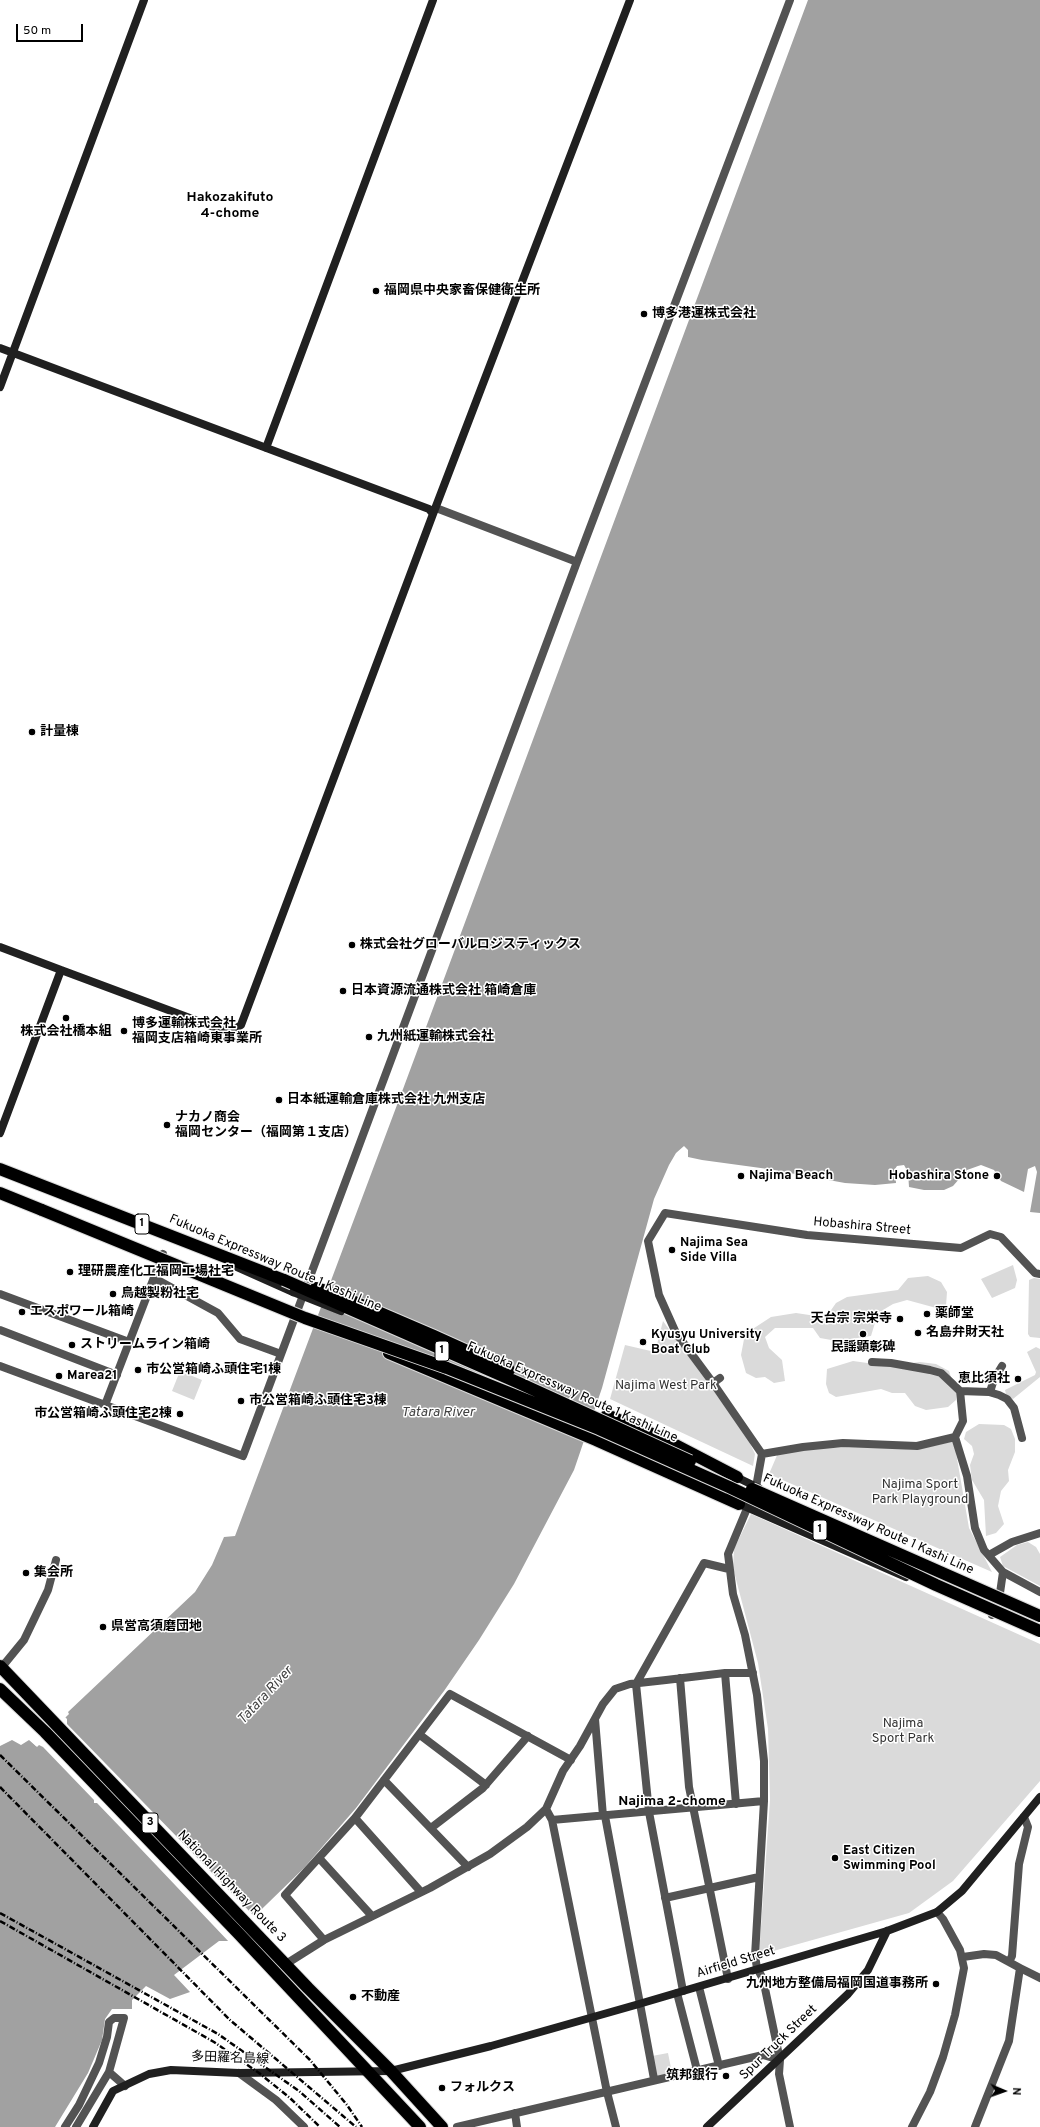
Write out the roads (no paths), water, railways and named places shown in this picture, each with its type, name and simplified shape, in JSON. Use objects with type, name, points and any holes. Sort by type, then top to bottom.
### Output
[{"type":"highway","name":"Fukuoka Expressway Route 1 Kashi Line","points":[[0,1169],[284,1280],[526,1386],[891,1551],[1040,1616]]},
{"type":"highway","name":"Fukuoka Expressway Route 1 Kashi Line","points":[[0,1193],[305,1318],[447,1368],[599,1429],[729,1487],[936,1585],[1040,1631]]},
{"type":"highway","points":[[0,1197],[42,1210]]},
{"type":"highway","points":[[284,1280],[336,1294],[434,1336],[605,1420],[664,1439],[737,1477]]},
{"type":"highway","points":[[305,1318],[598,1437],[743,1506]]},
{"type":"highway","name":"National Highway Route 3","points":[[1,1667],[391,2072],[442,2127]]},
{"type":"highway","name":"National Highway Route 3","points":[[0,1689],[45,1732],[239,1934],[420,2127]]},
{"type":"street","points":[[0,387],[144,0]]},
{"type":"street","points":[[266,448],[433,0]]},
{"type":"street","points":[[0,947],[222,1030],[232,1031],[240,1025],[630,0]]},
{"type":"street","points":[[0,1366],[243,1456],[577,562],[790,0]]},
{"type":"street","points":[[0,348],[429,509],[577,562]]},
{"type":"street","points":[[0,1133],[61,970]]},
{"type":"street","points":[[0,1173],[479,1366],[605,1420]]},
{"type":"street","points":[[0,1189],[163,1254],[598,1437]]},
{"type":"street","name":"Hobashira Street","points":[[762,1454],[717,1380],[676,1333],[659,1295],[648,1242],[665,1213],[807,1235],[961,1248],[990,1234],[1001,1237],[1035,1273],[1040,1274]]},
{"type":"street","points":[[105,1405],[163,1254]]},
{"type":"street","points":[[154,1278],[218,1312],[240,1339],[281,1354]]},
{"type":"street","points":[[0,1294],[129,1342]]},
{"type":"street","points":[[0,1330],[117,1375]]},
{"type":"street","points":[[872,1362],[892,1363],[941,1373],[960,1390],[990,1392],[1007,1400],[1014,1408],[1022,1438]]},
{"type":"street","points":[[990,1392],[994,1379],[1002,1366]]},
{"type":"street","points":[[960,1390],[963,1421],[955,1437],[967,1476],[975,1528],[984,1550],[1003,1572],[1040,1592]]},
{"type":"street","points":[[790,2127],[779,2074],[780,2060],[763,1979],[757,1968],[755,1956],[764,1801],[764,1761],[753,1673],[733,1594],[728,1554],[743,1506],[756,1487],[762,1454],[803,1446],[843,1443],[917,1446],[955,1437]]},
{"type":"street","points":[[737,1477],[864,1537],[1040,1611]]},
{"type":"street","points":[[743,1506],[991,1616],[1040,1636]]},
{"type":"street","points":[[989,1555],[1012,1542],[1040,1533]]},
{"type":"street","points":[[1,1667],[24,1640],[48,1590],[56,1560]]},
{"type":"street","points":[[696,2070],[680,1992],[649,1812],[636,1684],[704,1563],[729,1569]]},
{"type":"street","points":[[991,1616],[1000,1593],[1003,1572]]},
{"type":"street","points":[[286,1964],[324,1940],[468,1867],[490,1854],[527,1827],[546,1809],[563,1771],[571,1760],[603,1704],[615,1689],[636,1684],[680,1678],[725,1673],[753,1673]]},
{"type":"street","points":[[725,1673],[736,1804]]},
{"type":"street","points":[[680,1678],[689,1787],[728,1979]]},
{"type":"street","points":[[324,1940],[285,1895],[354,1818],[420,1735],[450,1694],[571,1760]]},
{"type":"street","points":[[595,1719],[604,1816],[654,2079]]},
{"type":"street","points":[[420,1735],[486,1785]]},
{"type":"street","points":[[431,1828],[486,1785],[528,1736]]},
{"type":"street","points":[[384,1780],[468,1867]]},
{"type":"street","name":"Airfield Street","points":[[391,2072],[491,2046],[728,1979],[757,1968],[887,1931],[937,1912],[962,1892],[1040,1797]]},
{"type":"street","points":[[552,1820],[764,1801]]},
{"type":"street","points":[[546,1809],[552,1820],[607,2092],[616,2127]]},
{"type":"street","points":[[1009,1962],[1012,1956],[1019,1864],[1028,1827],[1024,1817]]},
{"type":"street","points":[[354,1818],[421,1892]]},
{"type":"street","points":[[319,1858],[371,1915]]},
{"type":"street","points":[[665,1898],[759,1878]]},
{"type":"street","points":[[912,2127],[930,2092],[943,2057],[962,1985],[963,1958],[952,1934],[937,1912]]},
{"type":"street","name":"Spur Truck Street","points":[[711,2126],[848,1994],[868,1970],[887,1931]]},
{"type":"street","points":[[963,1958],[984,1954],[996,1955],[1040,1978]]},
{"type":"street","points":[[975,2127],[1009,2041],[1020,1968]]},
{"type":"street","points":[[699,1987],[719,2066]]},
{"type":"street","points":[[65,2127],[79,2106],[99,2063],[107,2037],[108,2022],[114,2018],[124,2018],[109,2072],[76,2127]]},
{"type":"street","points":[[457,2127],[607,2092],[654,2079],[719,2066],[763,2055],[780,2060]]},
{"type":"street","name":"多田羅名島線","points":[[93,2127],[113,2091],[149,2074],[171,2070],[239,2073],[391,2072]]},
{"type":"street","points":[[109,2072],[125,2086]]},
{"type":"street","points":[[239,2073],[276,2100],[304,2127]]},
{"type":"street","points":[[515,2113],[517,2127]]},
{"type":"water","name":"Tatara River","points":[[808,0],[1040,0],[1040,1213],[1030,1212],[1037,1172],[1035,1166],[1028,1169],[1024,1192],[1001,1181],[994,1170],[981,1165],[967,1170],[953,1186],[944,1190],[924,1190],[909,1187],[908,1172],[904,1165],[897,1166],[895,1169],[896,1183],[875,1185],[845,1183],[768,1169],[702,1160],[688,1157],[688,1150],[684,1146],[676,1153],[654,1199],[602,1388],[574,1470],[514,1584],[479,1640],[444,1691],[356,1808],[304,1868],[229,1941],[219,1941],[174,1975],[190,1992],[170,1999],[146,1986],[132,2000],[132,2009],[112,2009],[105,2019],[102,2040],[88,2073],[55,2127],[0,2127],[0,1746],[12,1740],[21,1745],[29,1740],[36,1746],[69,1714],[68,1712],[195,1592],[212,1565],[224,1537],[235,1536]]},
{"type":"railway","points":[[0,1755],[310,2060],[347,2105],[362,2127]]},
{"type":"railway","points":[[0,1787],[230,2020],[356,2127]]},
{"type":"railway","points":[[0,1913],[218,2034],[299,2091],[340,2127]]},
{"type":"railway","points":[[0,1921],[214,2042],[259,2073],[290,2098],[320,2127]]},
{"type":"place","name":"福岡県中央家畜保健衛生所","points":[[376,291]]},
{"type":"place","name":"博多港運株式会社","points":[[644,314]]},
{"type":"place","name":"計量棟","points":[[32,732]]},
{"type":"place","name":"株式会社グローバルロジスティックス","points":[[352,945]]},
{"type":"place","name":"日本資源流通株式会社 箱崎倉庫","points":[[343,991]]},
{"type":"place","name":"株式会社橋本組","points":[[66,1018]]},
{"type":"place","name":"博多運輸株式会社 福岡支店箱崎東事業所","points":[[124,1031]]},
{"type":"place","name":"九州紙運輸株式会社","points":[[369,1037]]},
{"type":"place","name":"日本紙運輸倉庫株式会社 九州支店","points":[[279,1100]]},
{"type":"place","name":"ナカノ商会 福岡センター（福岡第１支店）","points":[[167,1125]]},
{"type":"place","name":"Najima Beach","points":[[741,1176]]},
{"type":"place","name":"Hobashira Stone","points":[[997,1176]]},
{"type":"place","name":"Najima Sea Side Villa","points":[[672,1250]]},
{"type":"place","name":"理研農産化工福岡工場社宅","points":[[70,1272]]},
{"type":"place","name":"鳥越製粉社宅","points":[[113,1294]]},
{"type":"place","name":"エスポワール箱崎","points":[[22,1312]]},
{"type":"place","name":"薬師堂","points":[[927,1314]]},
{"type":"place","name":"天台宗 宗栄寺","points":[[900,1319]]},
{"type":"place","name":"名島弁財天社","points":[[918,1333]]},
{"type":"place","name":"民謡顕彰碑","points":[[863,1334]]},
{"type":"place","name":"Kyusyu University Boat Club","points":[[643,1342]]},
{"type":"place","name":"ストリームライン箱崎","points":[[72,1345]]},
{"type":"place","name":"市公営箱崎ふ頭住宅1棟","points":[[138,1370]]},
{"type":"place","name":"Marea21","points":[[59,1376]]},
{"type":"place","name":"恵比須社","points":[[1018,1379]]},
{"type":"place","name":"市公営箱崎ふ頭住宅3棟","points":[[241,1401]]},
{"type":"place","name":"市公営箱崎ふ頭住宅2棟","points":[[180,1414]]},
{"type":"place","name":"集会所","points":[[26,1573]]},
{"type":"place","name":"県営高須磨団地","points":[[103,1627]]},
{"type":"place","name":"East Citizen Swimming Pool","points":[[835,1858]]},
{"type":"place","name":"九州地方整備局福岡国道事務所","points":[[936,1984]]},
{"type":"place","name":"不動産","points":[[353,1997]]},
{"type":"place","name":"筑邦銀行","points":[[726,2076]]},
{"type":"place","name":"フォルクス","points":[[442,2088]]},
{"type":"district","name":"Hakozakifuto 4-chome","points":[[230,206]]},
{"type":"district","name":"Najima 2-chome","points":[[672,1802]]},
{"type":"park label","name":"Najima West Park","points":[[666,1386]]},
{"type":"park label","name":"Najima Sport Park Playground","points":[[920,1492]]},
{"type":"park label","name":"Najima Sport Park","points":[[903,1732]]}]
